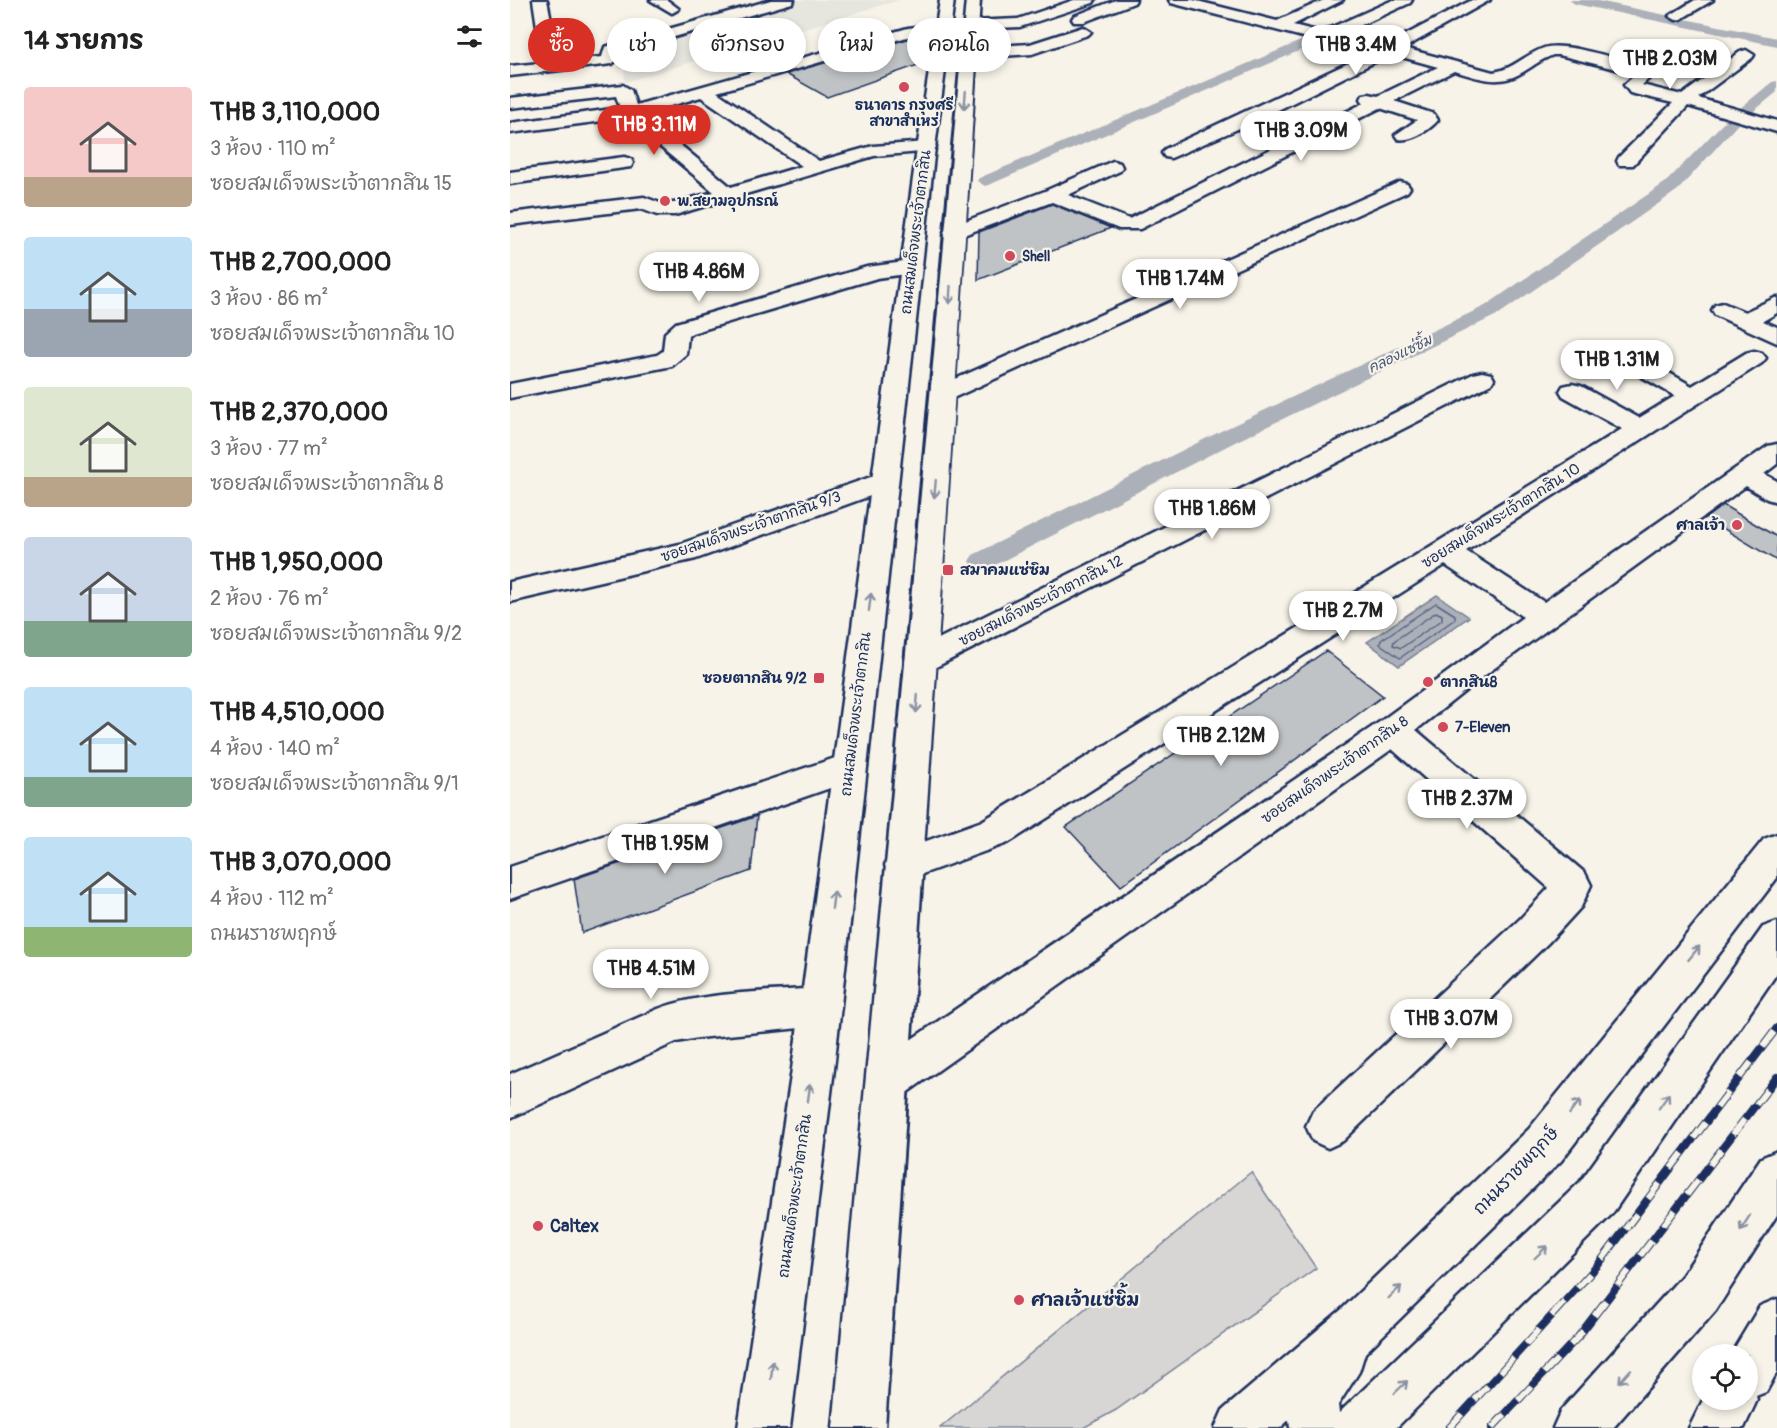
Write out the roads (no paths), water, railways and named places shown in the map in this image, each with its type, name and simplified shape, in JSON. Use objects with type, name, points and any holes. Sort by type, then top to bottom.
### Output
[{"type":"street","points":[[540,0],[543,18]]},
{"type":"street","points":[[657,0],[672,9]]},
{"type":"street","points":[[697,13],[745,0]]},
{"type":"street","points":[[510,71],[606,61],[610,59],[611,50],[787,0]]},
{"type":"street","points":[[1011,22],[1020,22],[1088,0]]},
{"type":"street","points":[[1011,41],[1032,49],[1129,0]]},
{"type":"street","points":[[1176,0],[1209,8],[1249,4],[1262,10],[1272,7]]},
{"type":"street","points":[[1278,26],[1336,0]]},
{"type":"street","points":[[1229,7],[1278,26],[1322,37],[1405,0]]},
{"type":"street","points":[[1171,153],[1232,127],[1390,50],[1483,0]]},
{"type":"street","points":[[1676,16],[1706,0]]},
{"type":"street","points":[[510,128],[630,112],[907,33]]},
{"type":"street","points":[[1332,33],[1493,77],[1502,77],[1549,51],[1559,50],[1644,71],[1645,75],[1632,85],[1633,87],[1771,125]]},
{"type":"street","points":[[1342,51],[1362,42]]},
{"type":"street","points":[[1626,161],[1685,100],[1746,55]]},
{"type":"street","points":[[1052,195],[1126,225],[1133,225],[1452,66]]},
{"type":"street","name":"ถนนสมเด็จพระเจ้าตากสิน","points":[[764,1428],[820,1007],[927,147],[948,72]]},
{"type":"street","points":[[859,1428],[903,865],[944,393],[954,232],[959,72]]},
{"type":"street","points":[[1321,83],[1428,118],[1429,120],[1404,135]]},
{"type":"street","points":[[510,103],[622,90],[630,112],[727,193]]},
{"type":"street","points":[[705,92],[816,167]]},
{"type":"street","points":[[510,219],[644,203],[667,210],[873,151],[927,147]]},
{"type":"street","points":[[510,178],[624,163]]},
{"type":"street","points":[[954,232],[1052,195],[1113,167]]},
{"type":"street","points":[[944,393],[1400,188]]},
{"type":"street","points":[[510,391],[664,361],[674,354],[677,333],[684,328],[875,272],[912,267]]},
{"type":"street","points":[[1746,321],[1777,304]]},
{"type":"street","points":[[1723,310],[1777,336]]},
{"type":"street","name":"ซอยสมเด็จพระเจ้าตากสิน 10","points":[[903,865],[995,831],[1754,358]]},
{"type":"street","points":[[1628,359],[1692,396]]},
{"type":"street","name":"ซอยสมเด็จพระเจ้าตากสิน 12","points":[[921,661],[1482,379]]},
{"type":"street","points":[[1572,391],[1641,429]]},
{"type":"street","name":"ซอยสมเด็จพระเจ้าตากสิน 8","points":[[887,1081],[1393,730],[1478,664],[1777,452]]},
{"type":"street","points":[[1745,474],[1777,493]]},
{"type":"street","name":"ซอยสมเด็จพระเจ้าตากสิน 9/3","points":[[510,592],[686,552],[885,481]]},
{"type":"street","points":[[1444,550],[1545,617]]},
{"type":"street","points":[[1328,1126],[1534,931],[1568,895],[1572,885],[1393,730]]},
{"type":"street","points":[[510,884],[850,767]]},
{"type":"street","name":"ถนนราชพฤกษ์","points":[[1241,1428],[1358,1327],[1545,1145],[1777,850]]},
{"type":"street","points":[[1359,1428],[1596,1198],[1771,948]]},
{"type":"street","points":[[510,1096],[673,1023],[698,1018],[820,1007]]},
{"type":"street","points":[[1579,1428],[1699,1293],[1777,1174]]},
{"type":"street","points":[[1758,1356],[1777,1323]]},
{"type":"street","points":[[1316,1428],[1312,1401],[1358,1327]]},
{"type":"street","points":[[1715,1428],[1726,1410]]},
{"type":"water","points":[[1437,595],[1469,617],[1399,666],[1367,642]]},
{"type":"waterway","points":[[1575,0],[1777,42]]},
{"type":"waterway","points":[[985,181],[1317,38]]},
{"type":"waterway","name":"คลองแซ่ซิ้ม","points":[[982,561],[1229,436],[1492,310],[1672,186],[1732,122],[1777,85]]},
{"type":"railway","points":[[1449,1428],[1598,1265],[1777,1028]]},
{"type":"railway","points":[[1492,1428],[1578,1337],[1777,1077]]},
{"type":"place","name":"ธนาคาร กรุงศรี สาขาสำเหร่","points":[[904,87]]},
{"type":"place","name":"พ.สยามอุปกรณ์","points":[[665,201]]},
{"type":"place","name":"Shell","points":[[1010,256]]},
{"type":"place","name":"ศาลเจ้า","points":[[1737,525]]},
{"type":"place","name":"สมาคมแซ่ซิม","points":[[948,570]]},
{"type":"place","name":"ซอยตากสิน 9/2","points":[[819,678]]},
{"type":"place","name":"ตากสิน8","points":[[1428,682]]},
{"type":"place","name":"7-Eleven","points":[[1443,727]]},
{"type":"place","name":"Caltex","points":[[538,1226]]},
{"type":"place","name":"ศาลเจ้าแซ่ซิ้ม","points":[[1019,1300]]}]
